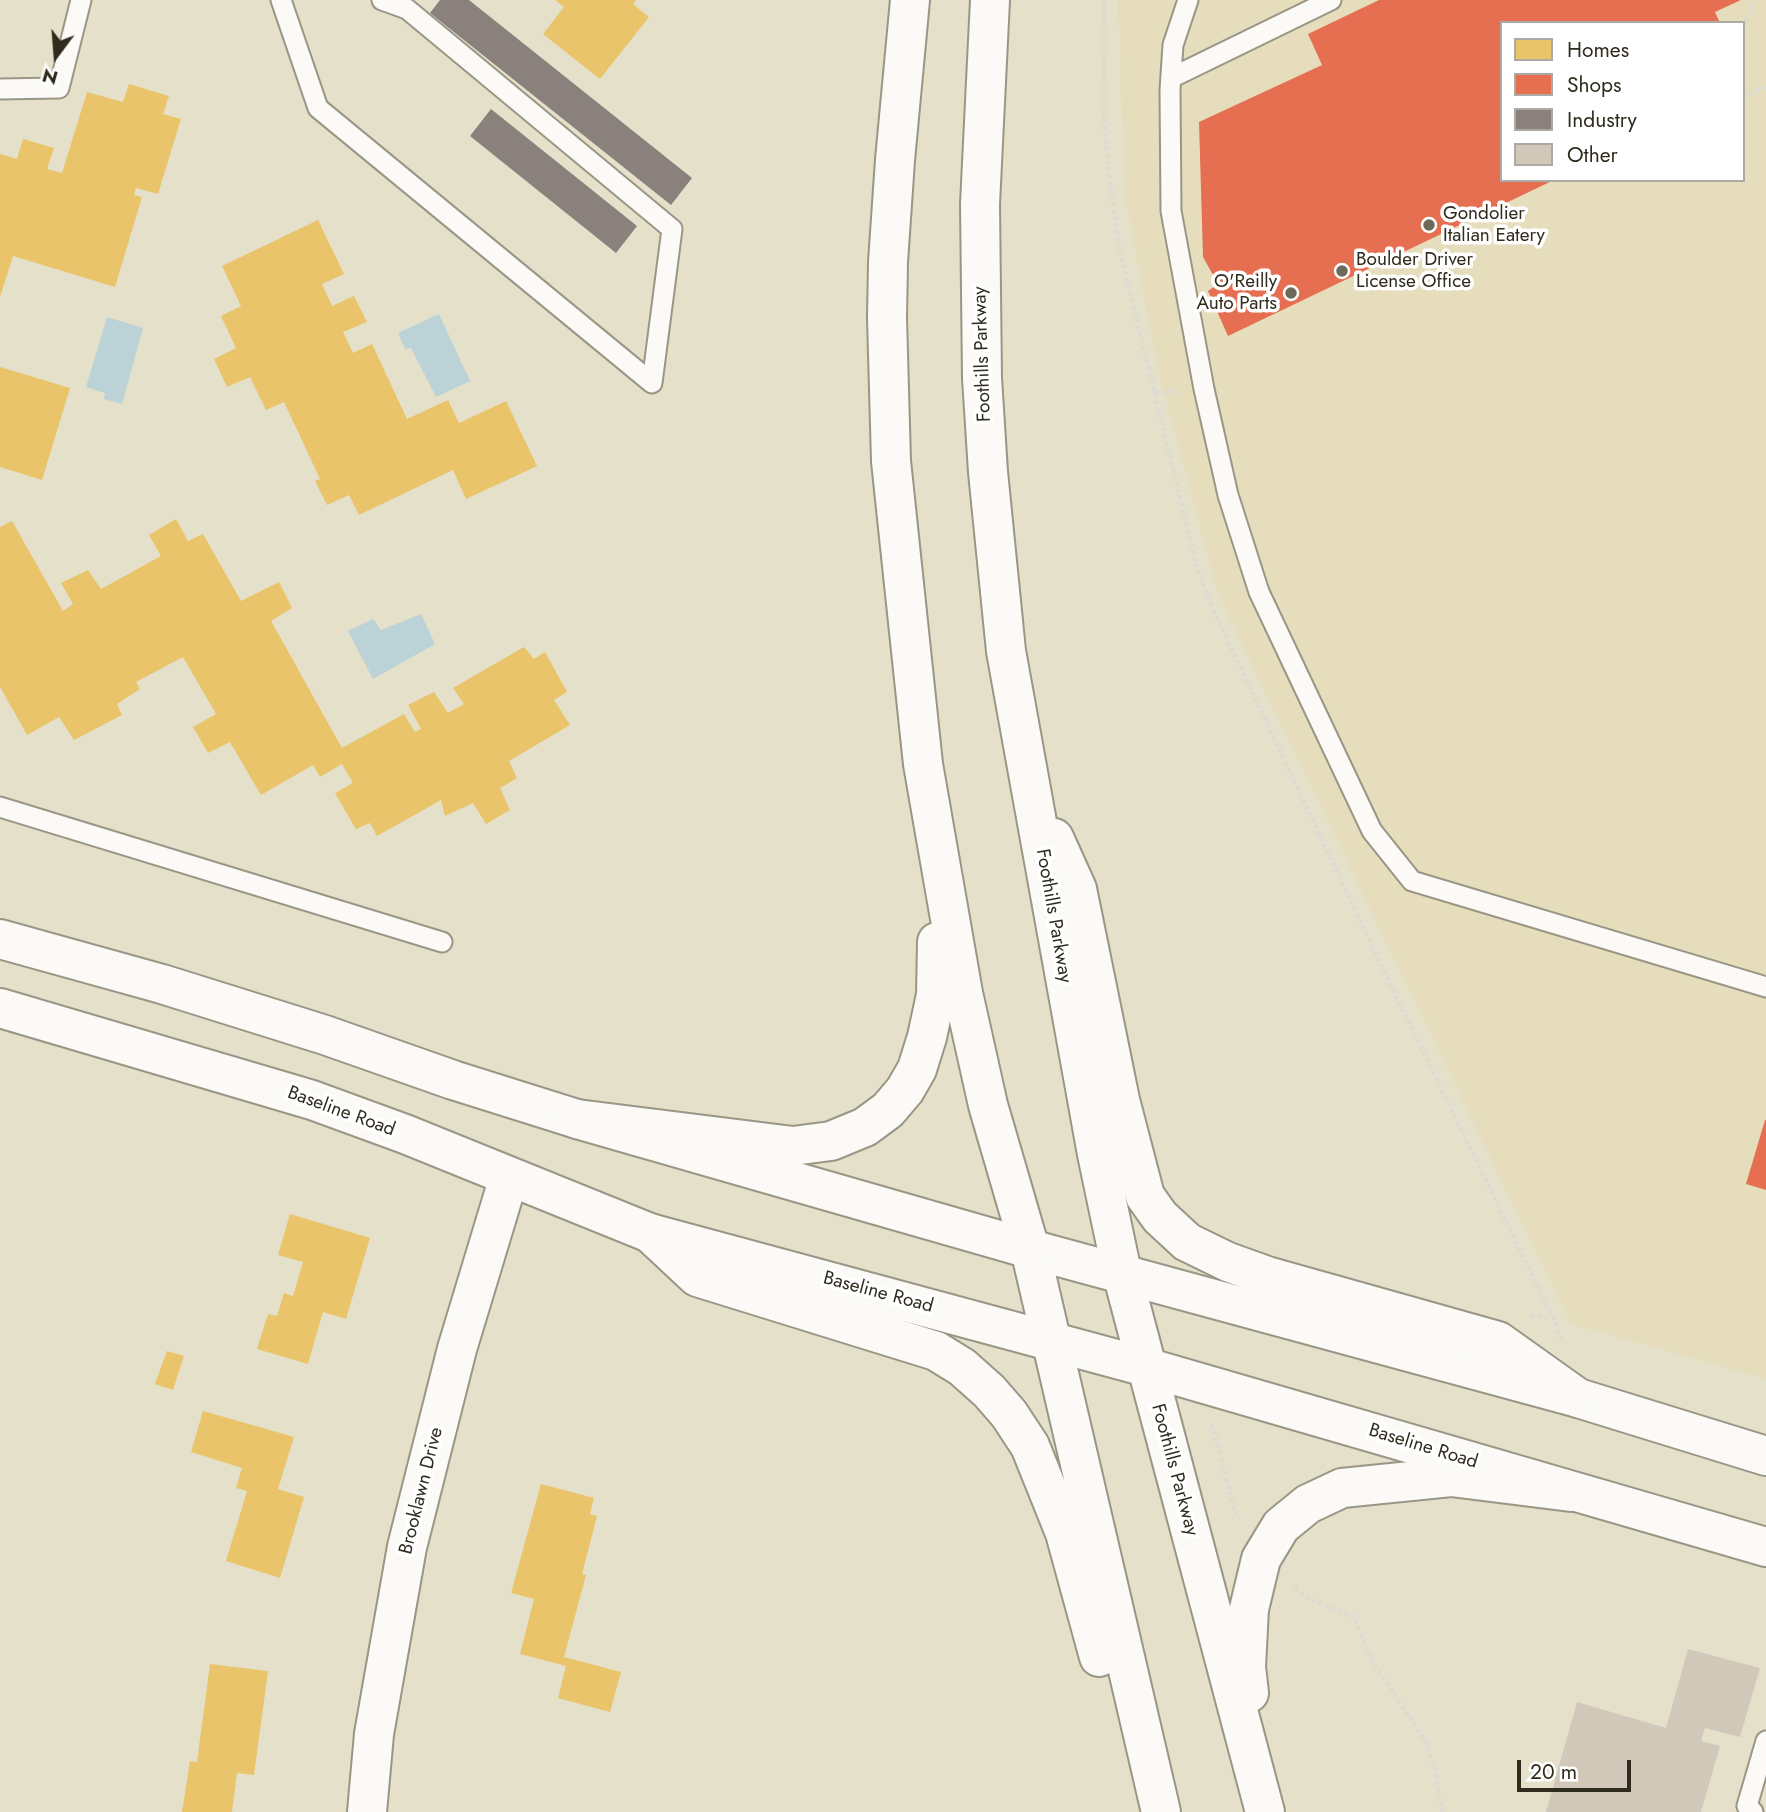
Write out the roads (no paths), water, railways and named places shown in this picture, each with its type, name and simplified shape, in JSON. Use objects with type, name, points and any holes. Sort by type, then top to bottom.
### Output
[{"type":"main road","points":[[910,0],[888,262],[891,461],[923,764],[963,993],[988,1105],[1030,1249],[1161,1812]]},
{"type":"main road","name":"Foothills Parkway","points":[[990,0],[980,204],[982,378],[988,472],[1006,651],[1097,1154],[1122,1273],[1263,1806]]},
{"type":"main road","points":[[1028,779],[1077,889],[1123,1112],[1144,1196],[1160,1217],[1187,1242],[1227,1262],[1267,1276],[1498,1341],[1578,1398]]},
{"type":"main road","points":[[577,1119],[793,1146],[831,1142],[865,1127],[888,1110],[905,1090],[917,1069],[927,1037],[936,995],[940,870]]},
{"type":"main road","points":[[0,939],[162,984],[326,1034],[453,1080],[577,1119],[1030,1249],[1578,1398],[1766,1456]]},
{"type":"main road","name":"Baseline Road","points":[[0,1008],[312,1100],[405,1134],[650,1233],[1051,1340],[1766,1547]]},
{"type":"main road","name":"Brooklawn Drive","points":[[367,1812],[374,1734],[407,1547],[457,1349],[509,1177]]},
{"type":"main road","points":[[650,1233],[697,1278],[936,1351],[962,1367],[989,1391],[1009,1414],[1030,1446],[1065,1533],[1141,1812]]},
{"type":"main road","points":[[1263,1806],[1247,1667],[1249,1609],[1261,1559],[1281,1526],[1308,1504],[1342,1488],[1394,1481],[1451,1477],[1571,1492]]},
{"type":"lane","points":[[0,89],[59,88],[81,0]]},
{"type":"lane","points":[[281,0],[318,108],[652,383],[672,229],[407,9],[382,0]]},
{"type":"lane","points":[[1188,0],[1173,45],[1171,211],[1204,389],[1228,495],[1259,592],[1372,831],[1412,881],[1766,987]]},
{"type":"lane","points":[[1171,78],[1331,0]]},
{"type":"lane","points":[[0,807],[442,942]]},
{"type":"lane","points":[[1753,1812],[1747,1806],[1766,1741]]},
{"type":"water","points":[[439,314],[470,381],[436,397],[411,348],[405,349],[398,333]]},
{"type":"water","points":[[107,317],[143,328],[122,404],[104,399],[105,393],[86,387]]},
{"type":"water","points":[[421,614],[435,644],[373,679],[348,631],[373,619],[381,630]]},
{"type":"place","name":"Gondolier Italian Eatery","points":[[1429,225]]},
{"type":"place","name":"Boulder Driver License Office","points":[[1342,271]]},
{"type":"place","name":"O'Reilly Auto Parts","points":[[1291,293]]}]
